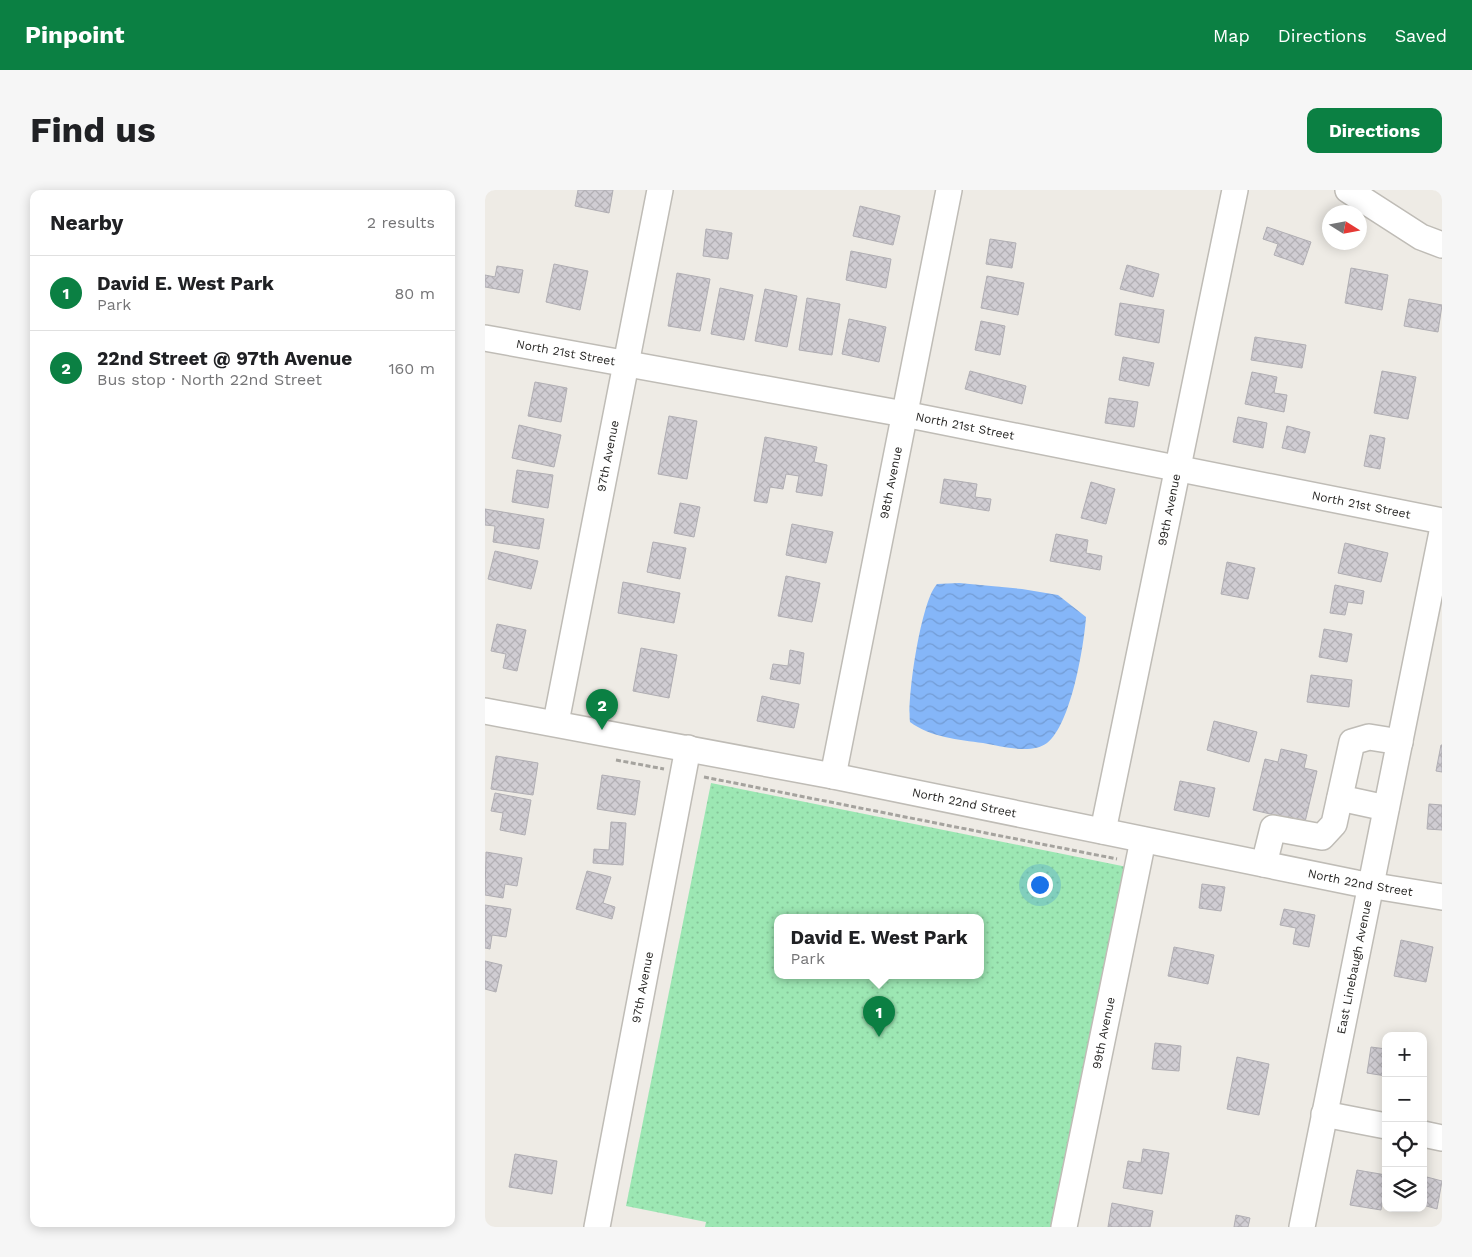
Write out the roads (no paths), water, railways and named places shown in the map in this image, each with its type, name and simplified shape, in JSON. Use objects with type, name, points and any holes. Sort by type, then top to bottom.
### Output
[{"type":"street","name":"97th Avenue","points":[[555,722],[660,190]]},
{"type":"street","name":"98th Avenue","points":[[833,776],[903,414],[949,190]]},
{"type":"street","name":"99th Avenue","points":[[1103,831],[1179,470],[1235,190]]},
{"type":"street","points":[[1348,190],[1421,237],[1442,246]]},
{"type":"street","name":"North 21st Street","points":[[485,338],[625,365],[903,414],[1442,521]]},
{"type":"street","name":"East Linebaugh Avenue","points":[[1302,1227],[1442,532]]},
{"type":"street","name":"North 22nd Street","points":[[485,711],[555,722],[1103,831],[1140,851],[1264,864],[1371,886],[1442,898]]},
{"type":"street","points":[[1315,874],[1322,837],[1334,824],[1352,742],[1369,737],[1399,742]]},
{"type":"street","name":"97th Avenue","points":[[597,1227],[688,748]]},
{"type":"street","points":[[1340,798],[1387,808]]},
{"type":"street","points":[[1264,864],[1273,828],[1322,837]]},
{"type":"street","name":"99th Avenue","points":[[1064,1227],[1140,851]]},
{"type":"street","points":[[1324,1114],[1382,1125]]},
{"type":"street","points":[[1427,1135],[1442,1138]]},
{"type":"water","points":[[959,583],[1022,589],[1058,595],[1086,617],[1075,684],[1063,720],[1055,734],[1047,743],[1040,747],[1016,749],[955,739],[926,731],[910,722],[916,650],[931,594],[937,584]]},
{"type":"place","name":"22nd Street @ 97th Avenue","points":[[602,730]]},
{"type":"place","name":"David E. West Park","points":[[879,1037]]}]
